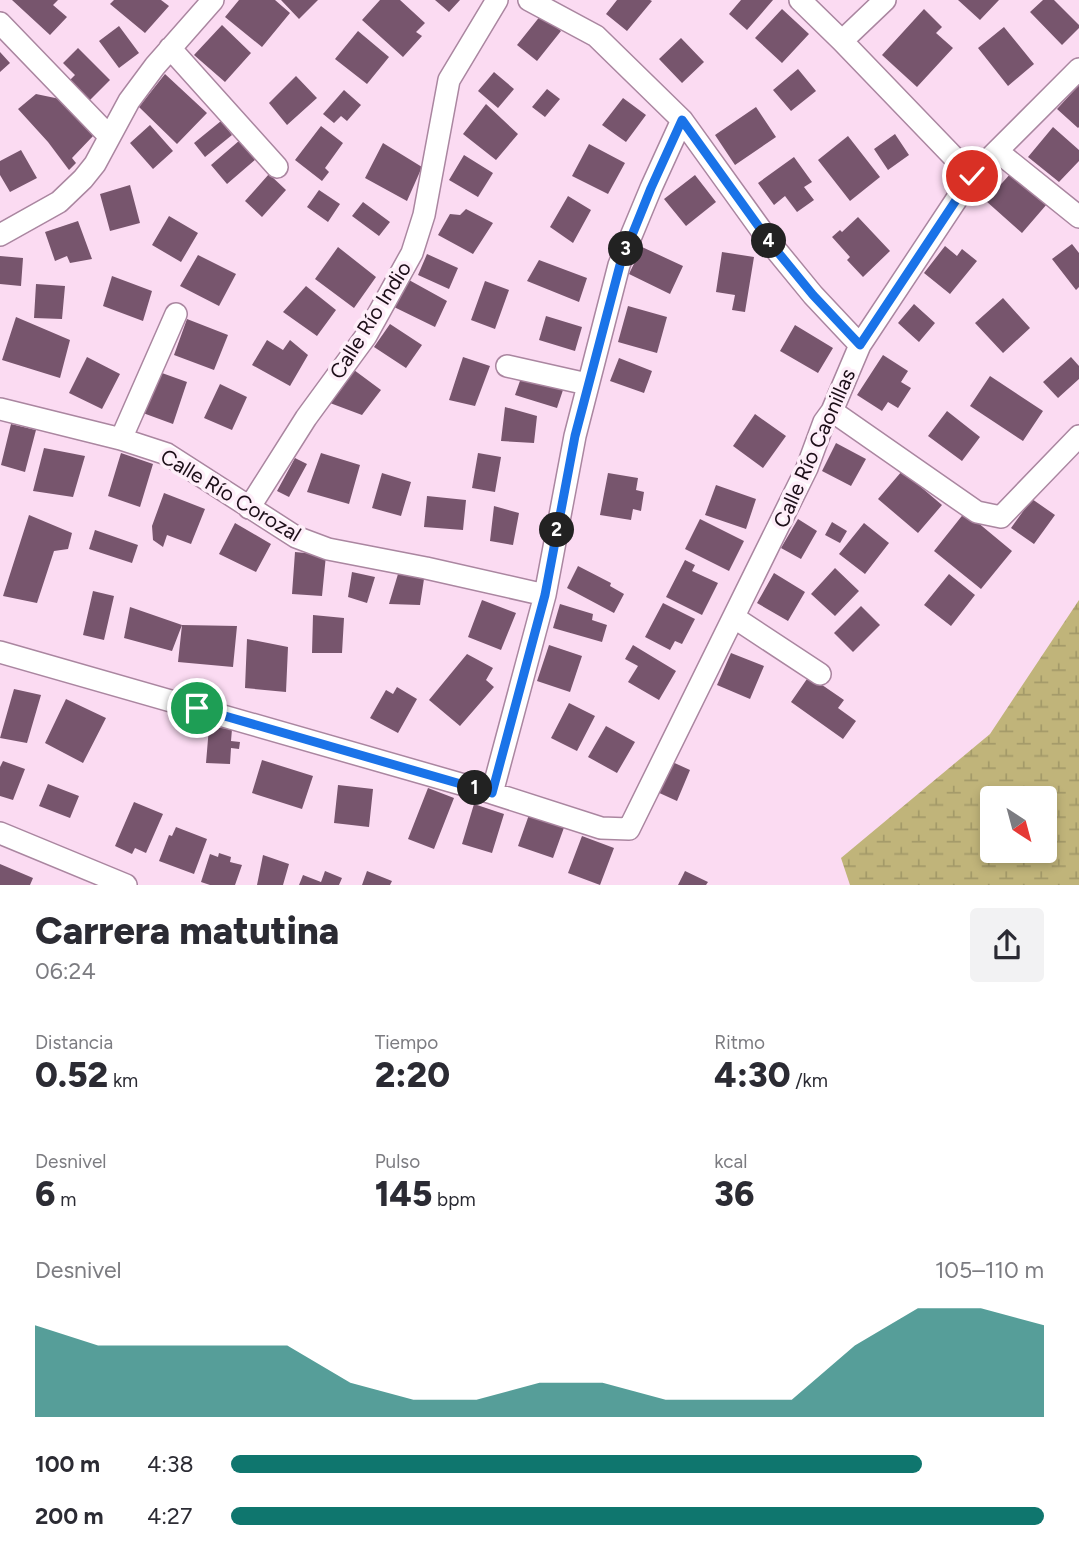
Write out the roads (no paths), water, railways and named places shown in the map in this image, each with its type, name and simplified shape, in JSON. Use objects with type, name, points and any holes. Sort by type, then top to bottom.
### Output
[{"type":"street","points":[[0,235],[59,202],[95,164],[129,101],[170,48],[214,0]]},
{"type":"street","name":"Calle Río Indio","points":[[249,508],[306,418],[366,336],[412,253],[424,215],[449,80],[497,0]]},
{"type":"street","points":[[529,0],[596,36],[682,120],[772,245],[813,295],[860,345]]},
{"type":"street","points":[[800,0],[972,176]]},
{"type":"street","points":[[842,41],[885,0]]},
{"type":"street","points":[[0,23],[109,136]]},
{"type":"street","points":[[170,48],[277,167]]},
{"type":"street","name":"Calle Río Caonillas","points":[[492,793],[601,828],[629,830],[807,467],[824,422],[832,411],[860,345],[972,176],[1079,69]]},
{"type":"street","points":[[0,653],[492,793],[545,595],[575,436],[620,265],[682,120]]},
{"type":"street","points":[[997,151],[1079,217]]},
{"type":"street","points":[[121,439],[176,314]]},
{"type":"street","points":[[507,366],[587,384]]},
{"type":"street","name":"Calle Río Corozal","points":[[0,409],[121,439],[167,454],[296,537],[328,549],[545,595]]},
{"type":"street","points":[[832,411],[977,512],[1002,517],[1079,436]]},
{"type":"street","points":[[735,618],[820,674]]},
{"type":"street","points":[[0,833],[126,885]]}]
